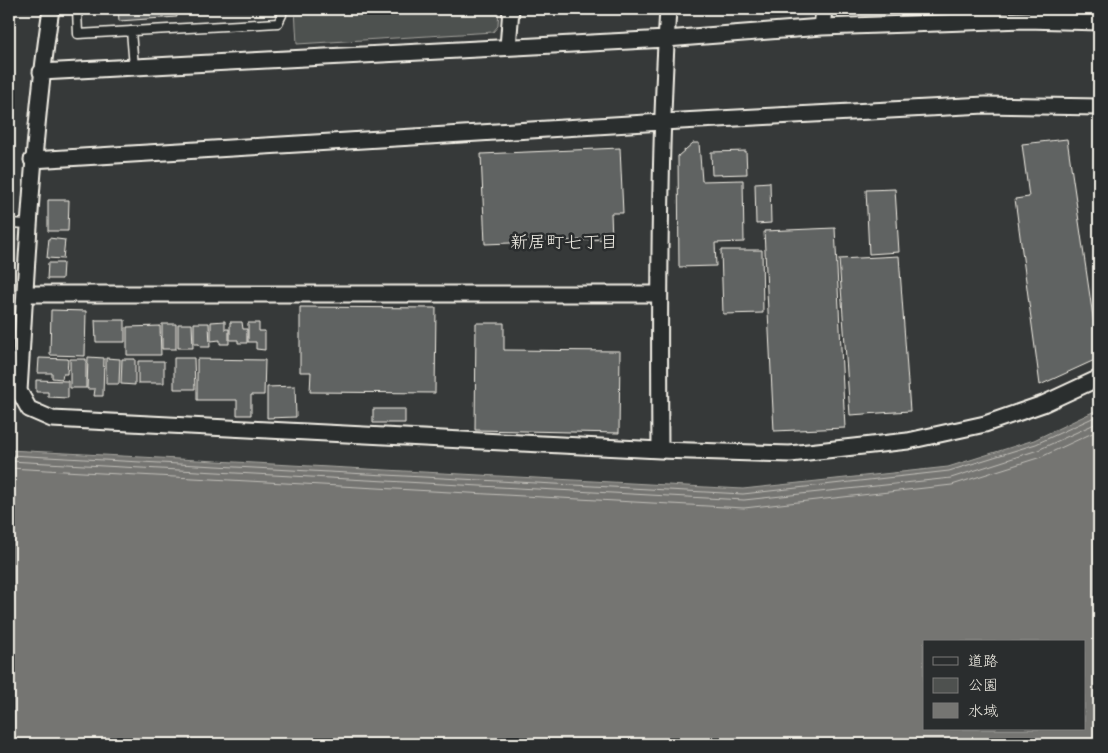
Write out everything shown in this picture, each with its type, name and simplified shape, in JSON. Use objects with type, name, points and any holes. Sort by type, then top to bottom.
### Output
[{"type":"street","points":[[51,9],[41,72],[32,160],[19,391],[28,409],[52,419],[660,450],[790,454],[908,442],[985,424],[1043,404],[1099,378]]},
{"type":"street","points":[[508,47],[511,9]]},
{"type":"street","points":[[660,450],[659,294],[662,122],[668,9]]},
{"type":"street","points":[[822,27],[824,9]]},
{"type":"street","points":[[41,72],[666,38],[822,27],[1027,20],[1099,22]]},
{"type":"street","points":[[32,160],[985,104],[1099,107]]},
{"type":"street","points":[[25,294],[659,294]]},
{"type":"lane","points":[[77,9],[78,34],[278,23],[282,15],[282,9]]},
{"type":"lane","points":[[131,30],[134,66]]},
{"type":"lane","points":[[9,223],[29,224]]},
{"type":"green space","points":[[295,9],[499,9],[498,26],[493,32],[297,44]]},
{"type":"water","points":[[9,9],[14,9],[9,85]]},
{"type":"water","points":[[1099,409],[1099,744],[9,744],[9,450],[743,489],[948,467],[1034,440]]},
{"type":"building","points":[[118,9],[176,9],[177,17],[119,21]]},
{"type":"building","points":[[767,9],[786,9],[786,12],[767,13]]},
{"type":"building","points":[[797,9],[810,9],[807,13],[797,12]]},
{"type":"building","points":[[1067,139],[1099,358],[1040,385],[1015,199],[1029,197],[1022,144]]},
{"type":"building","points":[[693,143],[699,143],[702,181],[743,180],[744,242],[715,243],[716,266],[679,267],[678,156]]},
{"type":"building","points":[[620,148],[623,213],[611,213],[612,239],[485,244],[481,154]]},
{"type":"building","points":[[746,151],[747,174],[712,175],[711,152]]},
{"type":"building","points":[[770,182],[771,223],[756,224],[755,183]]},
{"type":"building","points":[[895,189],[899,252],[869,254],[866,190]]},
{"type":"building","points":[[48,200],[69,200],[68,231],[48,231]]},
{"type":"building","points":[[835,228],[845,428],[774,431],[764,231]]},
{"type":"building","points":[[49,238],[65,240],[63,259],[47,258]]},
{"type":"building","points":[[721,250],[762,250],[763,313],[723,314]]},
{"type":"building","points":[[899,256],[910,411],[850,415],[839,259]]},
{"type":"building","points":[[48,263],[63,263],[62,279],[47,279]]},
{"type":"building","points":[[300,307],[436,308],[435,393],[310,392],[311,372],[300,372]]},
{"type":"building","points":[[51,310],[86,311],[85,356],[50,355]]},
{"type":"building","points":[[95,320],[125,320],[125,342],[96,342]]},
{"type":"building","points":[[225,321],[225,329],[229,329],[229,344],[220,344],[220,340],[211,341],[211,322]]},
{"type":"building","points":[[230,322],[242,322],[243,329],[247,329],[247,343],[238,343],[238,340],[230,340]]},
{"type":"building","points":[[194,323],[209,323],[210,347],[200,347],[199,344],[194,344]]},
{"type":"building","points":[[248,323],[259,323],[259,331],[265,331],[265,350],[256,349],[256,342],[248,342]]},
{"type":"building","points":[[476,323],[504,323],[504,350],[620,351],[619,433],[475,430]]},
{"type":"building","points":[[162,324],[176,324],[176,349],[162,349]]},
{"type":"building","points":[[178,324],[192,324],[193,348],[178,348]]},
{"type":"building","points":[[160,326],[161,355],[127,355],[127,327]]},
{"type":"building","points":[[88,357],[104,358],[103,396],[94,396],[95,389],[87,389]]},
{"type":"building","points":[[39,358],[68,359],[67,374],[63,374],[62,379],[52,378],[52,373],[38,373]]},
{"type":"building","points":[[106,358],[120,359],[119,384],[106,384]]},
{"type":"building","points":[[174,358],[194,358],[195,389],[174,389]]},
{"type":"building","points":[[70,359],[86,359],[86,388],[70,388]]},
{"type":"building","points":[[122,359],[135,359],[135,385],[121,384]]},
{"type":"building","points":[[197,359],[265,360],[264,395],[251,395],[251,415],[237,415],[237,400],[197,400]]},
{"type":"building","points":[[138,361],[164,361],[164,383],[138,383]]},
{"type":"building","points":[[36,380],[68,381],[68,398],[48,397],[48,392],[36,392]]},
{"type":"building","points":[[295,386],[296,417],[267,418],[267,387]]},
{"type":"building","points":[[373,409],[405,409],[405,423],[373,423]]},
{"type":"district","name":"新居町七丁目","points":[[564,242]]}]
